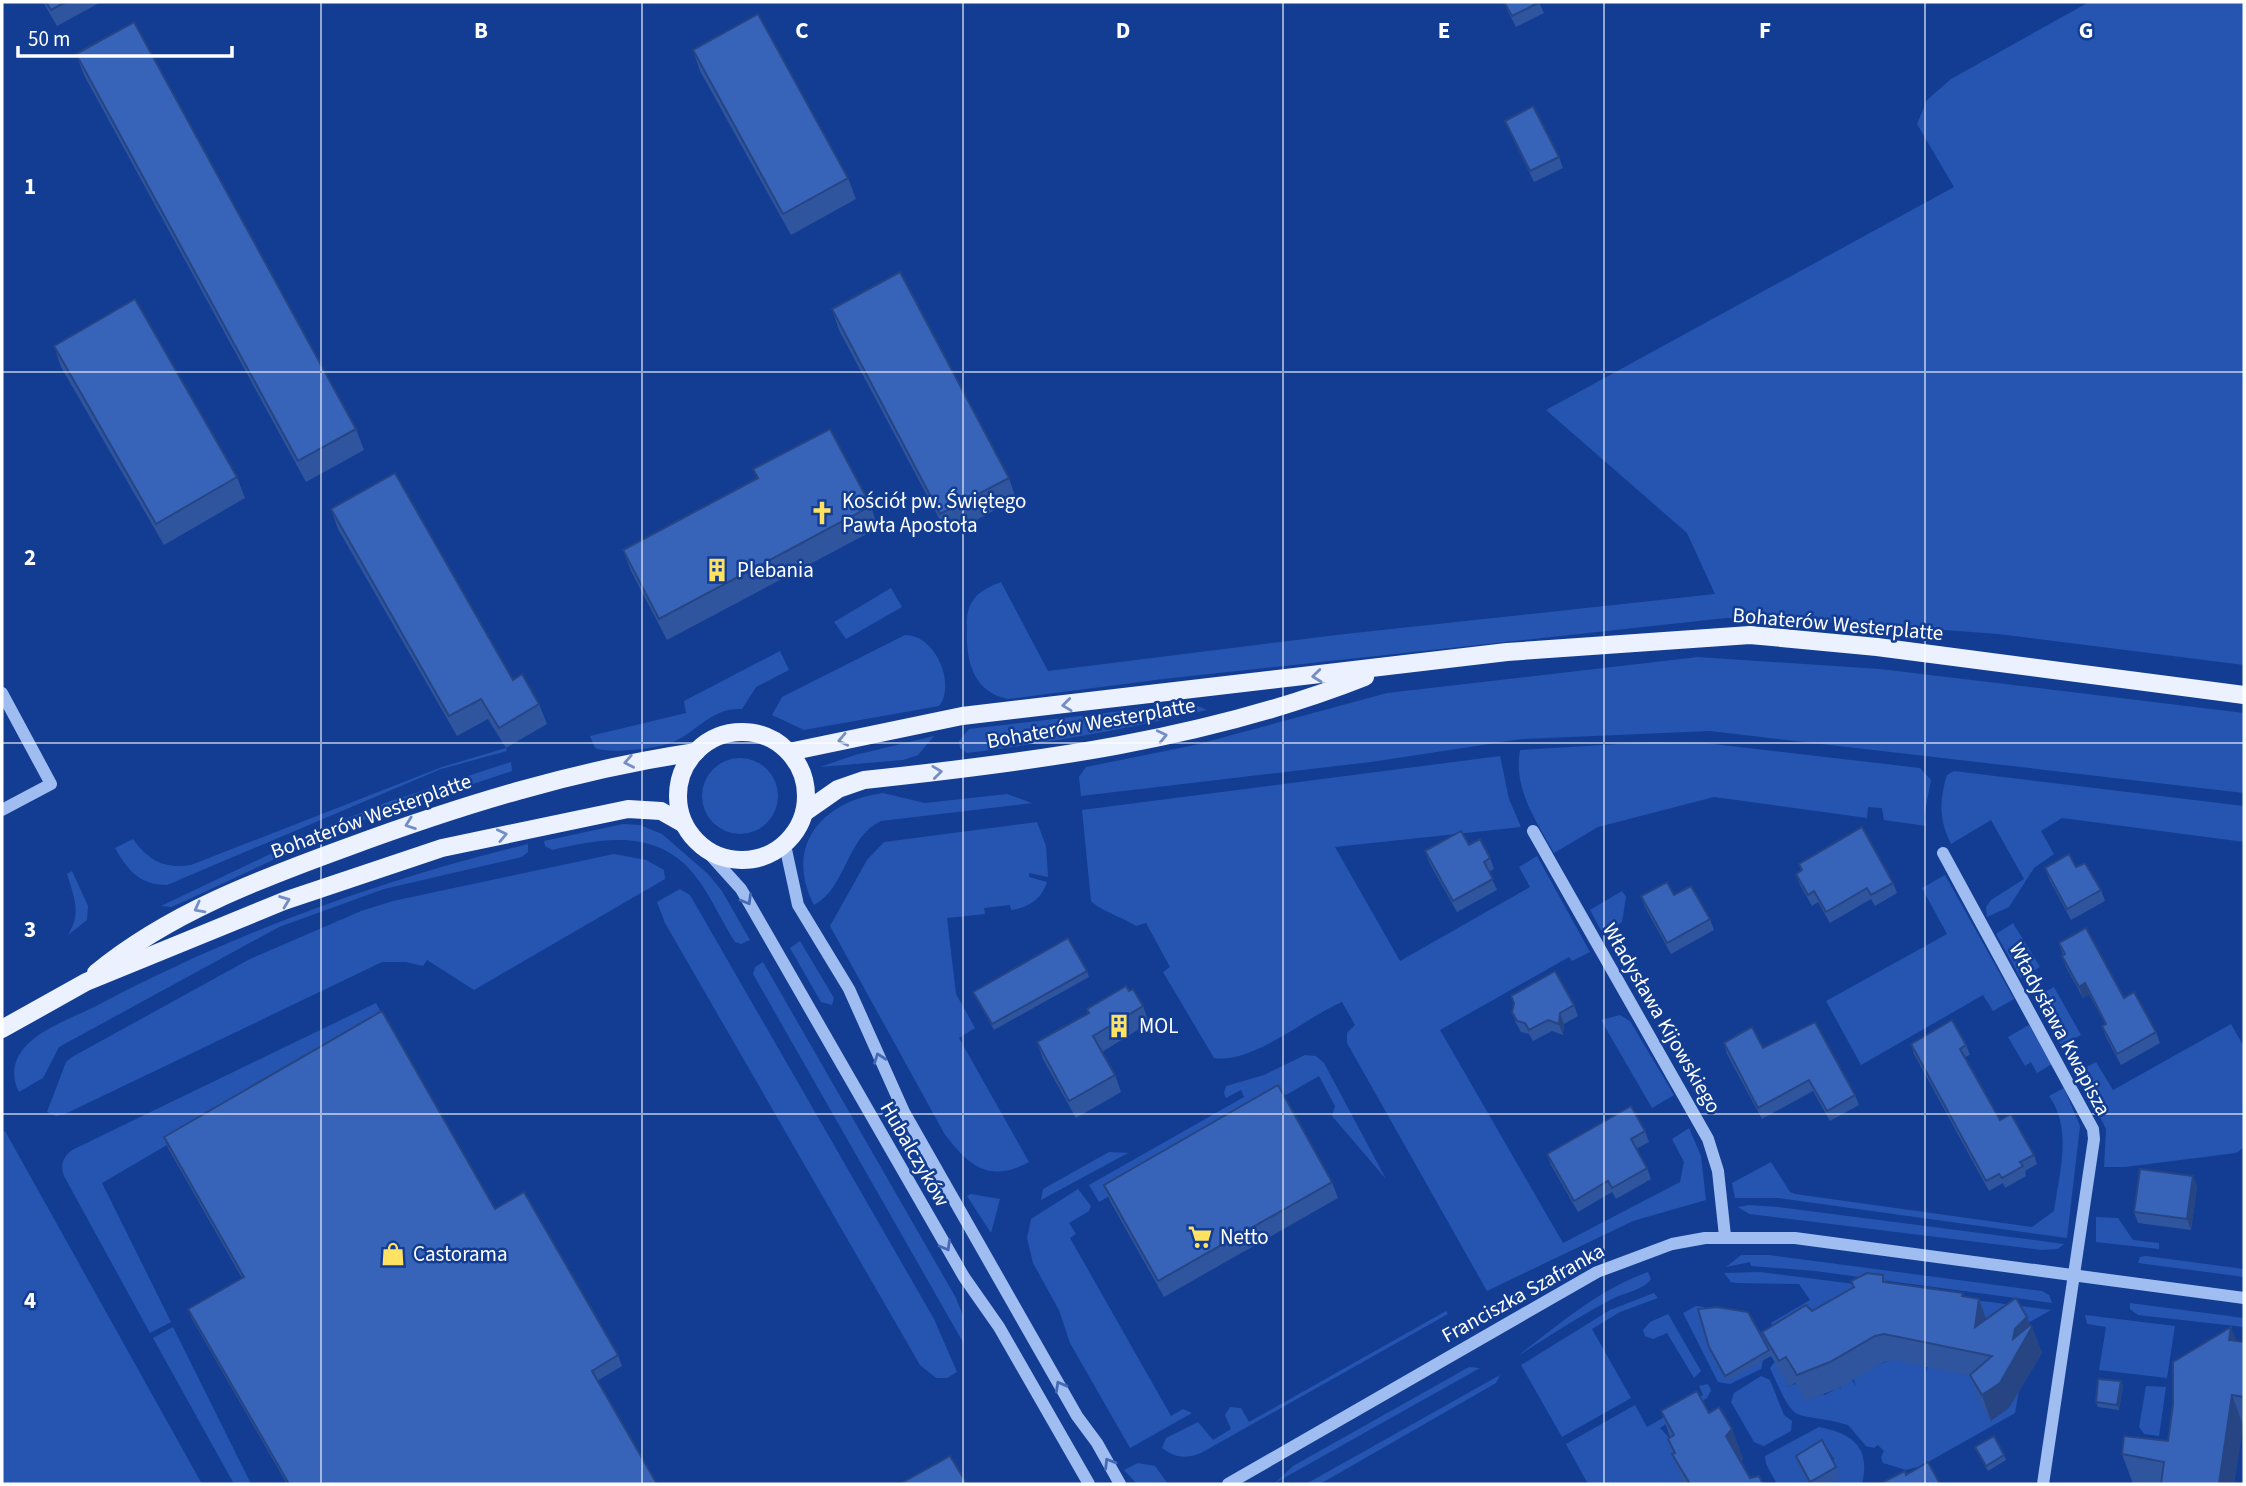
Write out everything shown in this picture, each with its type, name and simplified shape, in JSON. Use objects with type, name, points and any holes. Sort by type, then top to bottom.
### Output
[{"type":"main road","name":"Bohaterów Westerplatte","points":[[789,752],[961,716],[1385,669],[1507,652],[1750,635],[1877,647],[2244,695]]},
{"type":"main road","name":"Bohaterów Westerplatte","points":[[805,812],[851,783],[1051,757],[1135,742],[1311,698],[1385,669]]},
{"type":"main road","points":[[743,732],[768,737],[789,752],[805,780],[805,812],[797,830],[785,845],[770,854],[736,860],[704,848],[684,824],[679,802],[681,778],[696,752],[726,734],[743,732]]},
{"type":"main road","name":"Bohaterów Westerplatte","points":[[86,982],[133,945],[201,907],[318,858],[453,809],[524,788],[633,761],[696,752]]},
{"type":"main road","name":"Bohaterów Westerplatte","points":[[2,1029],[86,982],[284,901],[442,848],[628,809],[661,811],[684,824]]},
{"type":"street","points":[[2,693],[51,784],[2,810]]},
{"type":"street","name":"Władysława Kijowskiego","points":[[1533,831],[1708,1139],[1718,1171],[1725,1236]]},
{"type":"street","name":"Hubalczyków","points":[[785,845],[798,905],[849,989],[904,1112],[1077,1416],[1097,1443],[1120,1484]]},
{"type":"street","name":"Hubalczyków","points":[[704,848],[741,889],[957,1265],[999,1327],[1089,1484]]},
{"type":"street","name":"Władysława Kwapisza","points":[[1943,853],[2090,1119],[2094,1139],[2074,1276]]},
{"type":"street","name":"Franciszka Szafranka","points":[[1228,1484],[1597,1272],[1672,1244],[1725,1236],[1795,1238],[2244,1298]]},
{"type":"street","points":[[2043,1484],[2074,1276]]},
{"type":"shaded area","points":[[2089,2],[2244,2],[2244,665],[1998,634],[1825,621],[1726,618],[1163,679],[1008,699],[987,690],[974,674],[968,654],[968,611],[980,593],[1001,582],[1048,671],[1345,634],[1715,594],[1687,533],[1546,410],[1954,187],[1917,124],[1927,100],[1951,79]]},
{"type":"shaded area","points":[[891,588],[902,607],[846,639],[834,622]]},
{"type":"shaded area","points":[[905,635],[926,643],[940,663],[945,686],[944,697],[939,706],[804,730],[772,715],[782,697]]},
{"type":"shaded area","points":[[780,651],[789,670],[756,687],[742,709],[721,712],[680,739],[663,745],[621,751],[595,748],[590,736],[686,713],[684,701]]},
{"type":"shaded area","points":[[1698,657],[1880,669],[2244,713],[2244,793],[1710,731],[1522,739],[1371,762],[1081,796],[1079,777],[1086,767],[1195,745],[1387,693]]},
{"type":"shaded area","points":[[1190,703],[1207,710],[1028,745],[967,753],[960,748],[959,741],[969,729]]},
{"type":"shaded area","points":[[934,736],[918,755],[903,760],[820,767],[855,755]]},
{"type":"shaded area","points":[[1652,742],[1705,743],[1920,768],[1931,780],[1924,816],[1926,826],[1884,820],[1882,808],[1868,807],[1867,818],[1714,797],[1598,827],[1554,853],[1533,816],[1523,791],[1520,750]]},
{"type":"shaded area","points":[[506,748],[507,751],[441,769],[167,885],[149,882],[135,875],[115,848],[133,839],[145,853],[158,862],[173,866],[191,865],[442,767]]},
{"type":"shaded area","points":[[1500,756],[1509,799],[1521,827],[1335,847],[1400,961],[1530,887],[1519,867],[1537,856],[1590,952],[1572,961],[1569,957],[1440,1030],[1563,1243],[1680,1182],[1684,1162],[1672,1139],[1689,1128],[1701,1156],[1706,1200],[1633,1221],[1487,1291],[1347,1043],[1347,1033],[1355,1025],[1342,1002],[1263,1047],[1230,1058],[1214,1058],[1163,972],[1170,967],[1146,923],[1136,926],[1091,901],[1082,810]]},
{"type":"shaded area","points":[[740,758],[755,761],[767,769],[775,781],[778,796],[775,811],[767,823],[755,831],[740,834],[725,831],[713,823],[705,811],[702,796],[705,781],[713,769],[725,761]]},
{"type":"shaded area","points":[[511,762],[512,771],[346,826],[185,901],[171,907],[161,906],[333,824],[388,802]]},
{"type":"shaded area","points":[[1954,771],[2244,806],[2244,842],[2062,818],[2041,831],[2054,854],[2034,868],[2009,907],[1987,917],[1986,907],[1991,900],[2024,879],[1991,820],[1951,844],[1942,818],[1942,801],[1947,775]]},
{"type":"shaded area","points":[[883,793],[925,803],[1007,794],[1032,803],[881,821],[869,828],[860,838],[833,887],[814,905],[806,883],[803,863],[806,845],[814,830],[827,816],[843,805]]},
{"type":"shaded area","points":[[1037,822],[1046,846],[1048,877],[1029,873],[1029,877],[1047,882],[1038,898],[1017,909],[1011,910],[1010,905],[984,908],[985,914],[947,918],[956,994],[975,1028],[959,1038],[1029,1162],[1002,1171],[990,1171],[971,1162],[944,1133],[830,926],[867,860],[884,842]]},
{"type":"shaded area","points":[[623,824],[640,825],[662,834],[708,874],[722,891],[750,940],[741,944],[735,942],[699,881],[684,864],[651,844],[613,840],[552,850],[545,846],[544,841]]},
{"type":"shaded area","points":[[528,844],[528,852],[522,857],[384,889],[279,927],[59,1047],[43,1078],[19,1092],[14,1075],[15,1064],[24,1048],[40,1034],[153,977],[257,931],[363,891]]},
{"type":"shaded area","points":[[614,854],[646,860],[664,870],[665,879],[474,990],[427,960],[423,966],[406,962],[382,962],[65,1114],[56,1116],[47,1112],[66,1062],[72,1057],[250,959],[361,911],[393,901]]},
{"type":"shaded area","points":[[72,871],[88,906],[87,920],[68,935],[76,912],[67,874]]},
{"type":"shaded area","points":[[1945,875],[2014,999],[1993,1011],[1983,995],[1861,1065],[1826,1001],[1947,934],[1922,888]]},
{"type":"shaded area","points":[[680,889],[690,895],[934,1319],[957,1372],[947,1378],[936,1378],[920,1365],[665,923],[657,902]]},
{"type":"shaded area","points":[[1622,891],[1626,897],[1622,922],[1603,934],[1590,910]]},
{"type":"shaded area","points":[[2013,923],[2040,967],[2021,978],[1996,934]]},
{"type":"shaded area","points":[[800,941],[834,998],[832,1005],[821,1002],[790,948]]},
{"type":"shaded area","points":[[763,962],[956,1298],[963,1316],[964,1344],[753,974],[755,967]]},
{"type":"shaded area","points":[[2054,987],[2081,1035],[2061,1045],[2034,998]]},
{"type":"shaded area","points":[[376,1003],[384,1018],[102,1183],[171,1322],[150,1333],[64,1176],[62,1165],[66,1155]]},
{"type":"shaded area","points":[[1620,1015],[1630,1021],[1674,1095],[1652,1108],[1601,1020]]},
{"type":"shaded area","points":[[2231,1024],[2244,1047],[2244,1147],[2236,1153],[2125,1167],[2104,1167],[2106,1129],[2077,1072],[2096,1062],[2113,1090]]},
{"type":"shaded area","points":[[2029,1025],[2052,1064],[2037,1073],[2031,1062],[2025,1066],[2008,1037]]},
{"type":"shaded area","points":[[1305,1055],[1316,1056],[1324,1063],[1386,1179],[1332,1116],[1335,1106],[1319,1076],[1099,1202],[1089,1185],[1244,1097],[1241,1090],[1226,1098],[1226,1086],[1264,1075]]},
{"type":"shaded area","points":[[2064,1088],[2080,1126],[2067,1238],[1778,1198],[1735,1198],[1732,1183],[1771,1162],[1790,1192],[1795,1194],[2032,1227],[2054,1211],[2061,1167],[2062,1137],[2061,1123],[2049,1096]]},
{"type":"shaded area","points":[[5,1131],[202,1484],[2,1484],[2,1133]]},
{"type":"shaded area","points":[[1109,1152],[1128,1153],[1041,1200],[1043,1189]]},
{"type":"shaded area","points":[[1078,1189],[1091,1206],[1089,1211],[1069,1223],[1076,1234],[1070,1238],[1171,1416],[1183,1409],[1192,1413],[1130,1448],[1070,1343],[1059,1310],[1033,1263],[1027,1238],[1031,1219]]},
{"type":"shaded area","points":[[971,1194],[1000,1199],[991,1233],[967,1196]]},
{"type":"shaded area","points":[[1749,1205],[2064,1244],[2058,1249],[2042,1250],[1749,1214],[1738,1207]]},
{"type":"shaded area","points":[[2096,1217],[2118,1218],[2133,1240],[2159,1243],[2159,1249],[2096,1242]]},
{"type":"shaded area","points":[[1741,1255],[1769,1255],[2042,1291],[2049,1295],[2052,1303],[1815,1271],[1751,1266],[1750,1262],[1726,1267]]},
{"type":"shaded area","points":[[2140,1257],[2244,1269],[2244,1277],[2138,1263]]},
{"type":"shaded area","points":[[1648,1272],[1651,1279],[1644,1286],[1599,1306],[1519,1355],[1597,1298]]},
{"type":"shaded area","points":[[1760,1272],[1862,1285],[1778,1334],[1771,1323],[1810,1300],[1799,1284],[1731,1282],[1724,1273]]},
{"type":"shaded area","points":[[1654,1293],[1658,1298],[1620,1312],[1592,1329],[1631,1398],[1562,1437],[1521,1365],[1610,1310]]},
{"type":"shaded area","points":[[1967,1299],[2051,1310],[2026,1324],[2025,1355],[2015,1413],[1921,1466],[1906,1470],[1883,1463],[1881,1457],[1884,1451],[1878,1445],[1874,1448],[1866,1446],[1848,1425],[1798,1414],[1786,1402],[1770,1368],[1786,1347],[1788,1387],[1795,1384],[1825,1395],[1839,1387],[1841,1390],[1840,1387],[1852,1380],[1856,1386],[1852,1375],[1888,1361],[1887,1352],[1927,1361],[1926,1373],[1928,1365],[1942,1367],[1942,1371]]},
{"type":"shaded area","points":[[2130,1303],[2244,1318],[2244,1327],[2138,1315],[2130,1309]]},
{"type":"shaded area","points":[[1696,1306],[1704,1307],[1707,1314],[1700,1315],[1711,1353],[1750,1339],[1766,1329],[1769,1336],[1761,1369],[1730,1384],[1718,1382],[1683,1313]]},
{"type":"shaded area","points":[[1446,1311],[1448,1314],[1201,1453],[1181,1456],[1162,1448],[1166,1438],[1198,1422],[1213,1440],[1231,1429],[1225,1415],[1230,1407],[1241,1408],[1249,1422]]},
{"type":"shaded area","points":[[1668,1314],[1701,1371],[1694,1378],[1667,1333],[1653,1339],[1645,1336],[1643,1330],[1650,1322]]},
{"type":"shaded area","points":[[2085,1315],[2175,1326],[2167,1378],[2099,1370],[2106,1327],[2087,1324]]},
{"type":"shaded area","points":[[173,1327],[251,1484],[234,1484],[153,1338]]},
{"type":"shaded area","points":[[1469,1367],[1480,1368],[1275,1483],[1293,1466]]},
{"type":"shaded area","points":[[1500,1375],[1496,1383],[1320,1484],[1306,1484]]},
{"type":"shaded area","points":[[1761,1376],[1770,1380],[1784,1415],[1792,1421],[1791,1431],[1764,1446],[1754,1442],[1731,1402],[1734,1393]]},
{"type":"shaded area","points":[[1708,1384],[1711,1390],[1707,1398],[1660,1428],[1672,1441],[1683,1484],[1588,1484],[1566,1444],[1635,1405],[1647,1427],[1703,1395],[1699,1386]]},
{"type":"shaded area","points":[[2146,1386],[2166,1387],[2159,1436],[2144,1434],[2139,1427]]},
{"type":"shaded area","points":[[1819,1427],[1841,1433],[1856,1444],[1864,1460],[1862,1484],[1829,1484],[1834,1459],[1827,1448],[1800,1467],[1809,1484],[1777,1484],[1766,1464],[1765,1456]]},
{"type":"shaded area","points":[[1138,1463],[1155,1466],[1168,1484],[1137,1484],[1124,1470]]},
{"type":"building","points":[[46,2],[66,2],[51,10]]},
{"type":"building","points":[[1504,2],[1540,2],[1512,16]]},
{"type":"building","points":[[758,14],[848,178],[783,214],[693,50]]},
{"type":"building","points":[[134,22],[356,429],[298,461],[76,54]]},
{"type":"building","points":[[1533,106],[1559,157],[1530,171],[1505,121]]},
{"type":"building","points":[[900,272],[1009,478],[940,514],[832,309]]},
{"type":"building","points":[[135,299],[237,477],[156,524],[54,346]]},
{"type":"building","points":[[830,429],[871,506],[659,619],[623,550],[758,478],[753,469]]},
{"type":"building","points":[[395,473],[513,680],[522,674],[539,704],[499,728],[481,699],[449,716],[331,509]]},
{"type":"building","points":[[1862,827],[1893,883],[1871,895],[1867,888],[1826,912],[1814,891],[1808,895],[1796,874],[1802,870],[1799,864]]},
{"type":"building","points":[[1461,831],[1469,845],[1480,839],[1490,858],[1484,862],[1493,879],[1453,901],[1425,851]]},
{"type":"building","points":[[2069,854],[2076,867],[2085,863],[2101,890],[2067,909],[2045,868]]},
{"type":"building","points":[[1667,882],[1674,895],[1691,886],[1710,919],[1667,943],[1641,896]]},
{"type":"building","points":[[2086,928],[2124,998],[2134,992],[2156,1032],[2117,1054],[2102,1026],[2106,1024],[2085,983],[2079,987],[2062,956],[2065,954],[2059,943]]},
{"type":"building","points":[[1068,938],[1087,971],[992,1024],[973,992]]},
{"type":"building","points":[[1555,971],[1574,1005],[1560,1013],[1559,1024],[1548,1020],[1529,1030],[1525,1023],[1517,1021],[1512,1012],[1514,1003],[1511,996]]},
{"type":"building","points":[[1126,986],[1129,991],[1133,989],[1143,1006],[1093,1036],[1115,1075],[1069,1101],[1037,1042],[1089,1013],[1087,1009]]},
{"type":"building","name":"Castorama","points":[[382,1011],[495,1209],[524,1192],[618,1355],[592,1371],[657,1484],[289,1484],[188,1309],[244,1277],[164,1137]]},
{"type":"building","points":[[1952,1020],[1966,1045],[1960,1049],[2000,1120],[2011,1114],[2034,1155],[2020,1162],[2023,1166],[2002,1178],[1999,1174],[1986,1181],[1911,1044]]},
{"type":"building","points":[[1815,1022],[1855,1095],[1827,1111],[1809,1080],[1758,1108],[1724,1043],[1752,1027],[1763,1048]]},
{"type":"building","name":"Netto","points":[[1278,1085],[1332,1182],[1158,1281],[1104,1185]]},
{"type":"building","points":[[1631,1106],[1645,1131],[1631,1139],[1647,1168],[1612,1188],[1608,1181],[1574,1201],[1547,1154]]},
{"type":"building","points":[[2140,1169],[2193,1176],[2187,1219],[2134,1212]]},
{"type":"building","points":[[1867,1273],[1883,1275],[1883,1282],[1963,1293],[1962,1296],[1979,1299],[1975,1327],[2016,1298],[2027,1317],[2015,1329],[2013,1339],[2030,1325],[2032,1327],[2000,1383],[1982,1395],[1970,1375],[1992,1356],[1884,1334],[1875,1336],[1830,1362],[1797,1375],[1786,1357],[1779,1361],[1762,1332],[1806,1305],[1812,1311],[1854,1287],[1851,1281]]},
{"type":"building","points":[[1717,1307],[1748,1312],[1769,1350],[1725,1376],[1709,1347],[1698,1309]]},
{"type":"building","points":[[2231,1327],[2229,1340],[2244,1342],[2244,1397],[2232,1395],[2219,1484],[2161,1484],[2164,1462],[2122,1454],[2124,1436],[2168,1441],[2173,1404],[2173,1362]]},
{"type":"building","points":[[2098,1379],[2121,1381],[2117,1405],[2096,1402]]},
{"type":"building","points":[[1697,1391],[1709,1413],[1719,1407],[1732,1429],[1726,1436],[1750,1478],[1759,1476],[1763,1484],[1690,1484],[1672,1454],[1675,1453],[1668,1439],[1674,1435],[1661,1411]]},
{"type":"building","points":[[1994,1436],[2004,1455],[1986,1466],[1975,1447]]},
{"type":"building","points":[[1822,1440],[1836,1467],[1810,1482],[1796,1456]]},
{"type":"building","points":[[950,1456],[967,1484],[900,1484]]},
{"type":"building","points":[[1928,1462],[1940,1484],[1879,1484],[1905,1471],[1906,1475]]},
{"type":"place","name":"Kościół pw. Świętego Pawła Apostoła","points":[[822,513]]},
{"type":"place","name":"Plebania","points":[[717,570]]},
{"type":"place","name":"MOL","points":[[1119,1026]]},
{"type":"place","name":"Netto","points":[[1200,1237]]},
{"type":"place","name":"Castorama","points":[[393,1254]]}]
